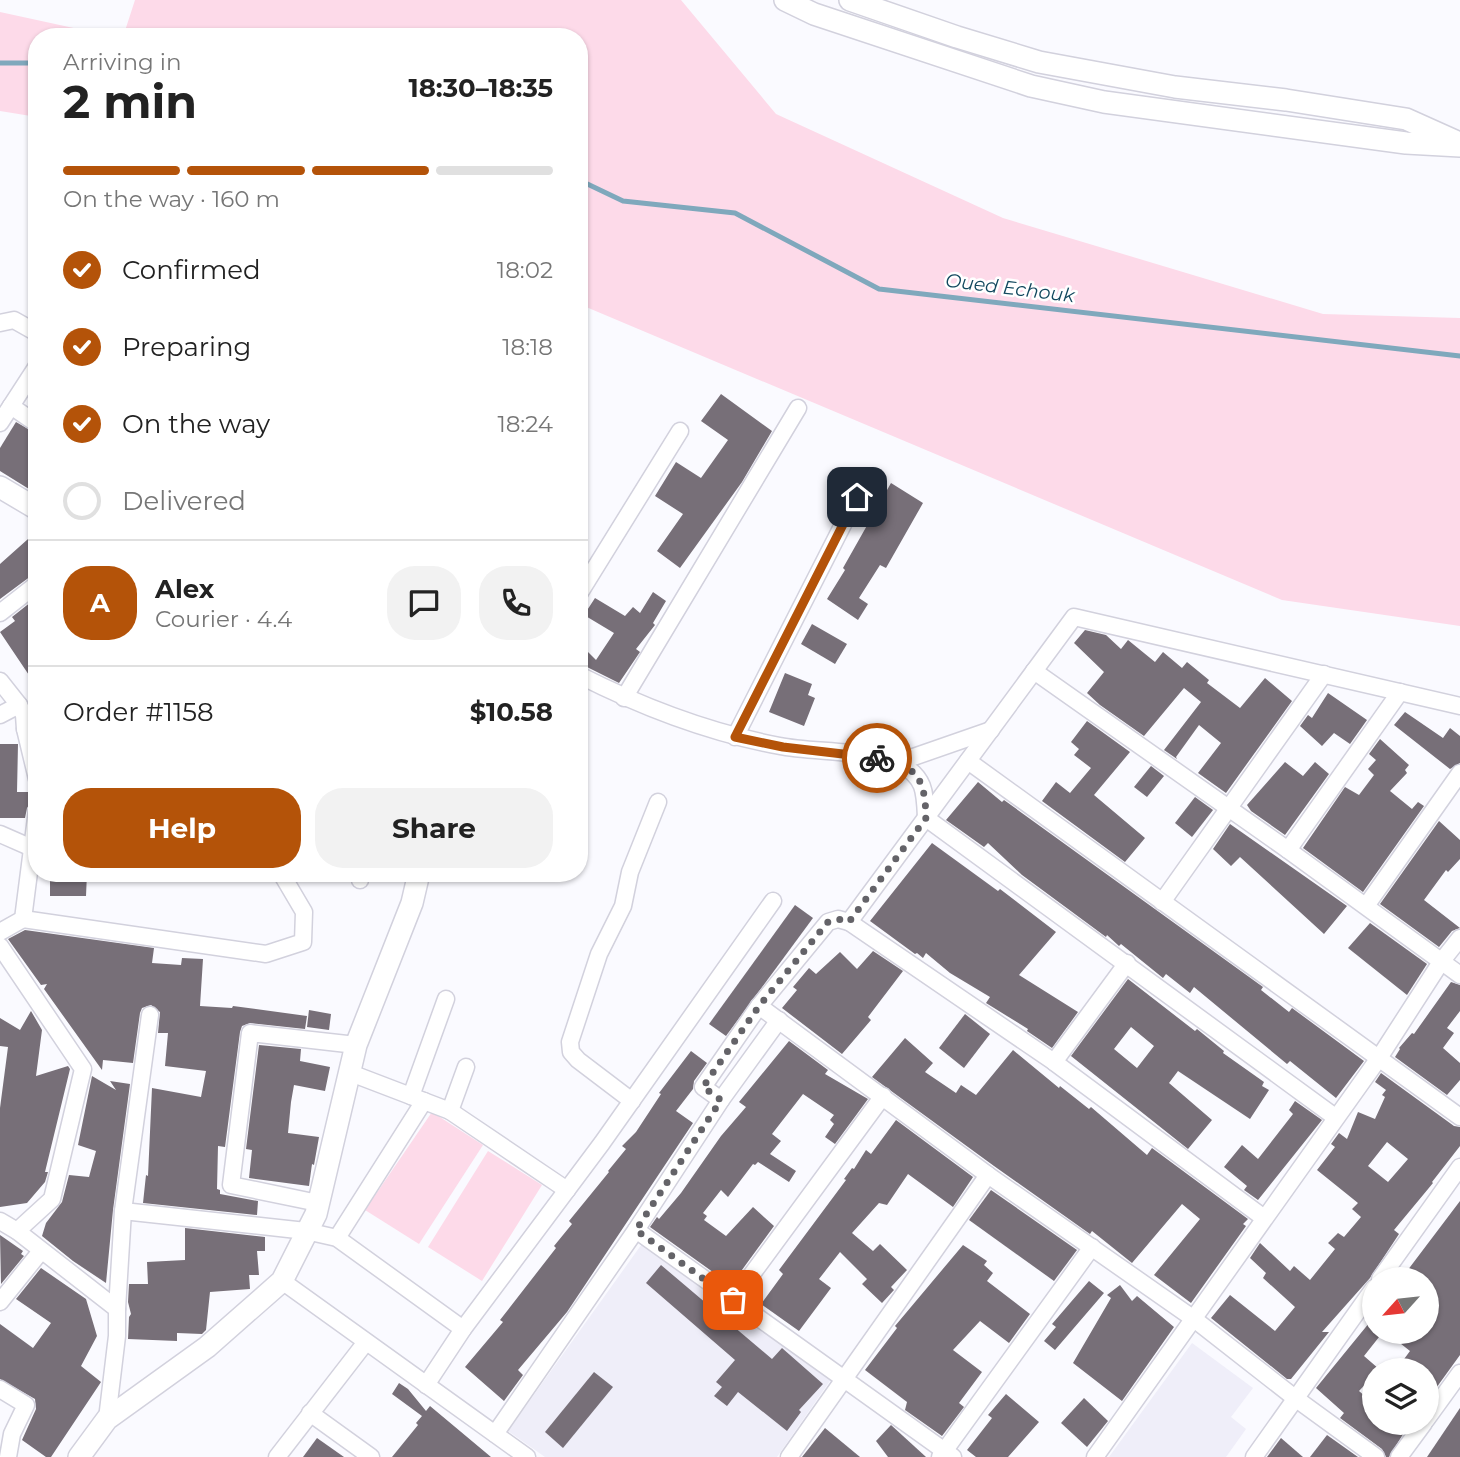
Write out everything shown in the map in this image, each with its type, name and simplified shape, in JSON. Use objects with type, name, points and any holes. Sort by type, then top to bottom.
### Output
[{"type":"street","points":[[785,0],[814,14],[1031,86],[1104,102],[1406,144],[1460,145]]},
{"type":"street","points":[[850,0],[1038,62],[1175,87],[1286,100],[1406,119],[1460,145]]},
{"type":"street","points":[[0,323],[14,320],[28,328]]},
{"type":"street","points":[[0,423],[28,380]]},
{"type":"street","points":[[11,406],[28,418]]},
{"type":"street","points":[[624,698],[798,408]]},
{"type":"street","points":[[588,579],[680,431]]},
{"type":"street","points":[[0,487],[28,504]]},
{"type":"street","points":[[735,737],[857,497]]},
{"type":"street","points":[[0,613],[28,591]]},
{"type":"street","points":[[849,922],[1074,617],[1460,706]]},
{"type":"street","points":[[1034,671],[1460,975]]},
{"type":"street","points":[[1162,902],[1324,674]]},
{"type":"street","points":[[588,680],[624,698],[735,737],[783,747],[899,762],[919,778],[926,796],[926,818]]},
{"type":"street","points":[[0,681],[24,715],[28,742]]},
{"type":"street","points":[[1288,850],[1400,692]]},
{"type":"street","points":[[0,715],[19,705]]},
{"type":"street","points":[[25,729],[28,724]]},
{"type":"street","points":[[899,762],[991,730]]},
{"type":"street","points":[[968,761],[1460,1117]]},
{"type":"street","points":[[1366,906],[1460,773]]},
{"type":"street","points":[[632,1101],[578,1060],[571,1052],[570,1042],[599,954],[623,906],[630,872],[658,802]]},
{"type":"street","points":[[926,818],[1335,1117]]},
{"type":"street","points":[[0,834],[28,846]]},
{"type":"street","points":[[23,919],[28,880]]},
{"type":"street","points":[[0,932],[23,919],[265,954],[303,943],[304,912],[286,882]]},
{"type":"street","points":[[79,1457],[107,1419],[207,1347],[282,1281],[316,1214],[356,1045],[412,902],[417,882]]},
{"type":"street","points":[[426,1385],[463,1329],[632,1101],[773,901]]},
{"type":"street","points":[[721,1100],[703,1087],[759,1006],[828,922],[838,919],[849,922],[1054,1062],[1264,1219]]},
{"type":"street","points":[[1095,1457],[1194,1320],[1460,938]]},
{"type":"street","points":[[0,946],[83,1069],[52,1199],[17,1231]]},
{"type":"street","points":[[1054,1062],[1127,963]]},
{"type":"street","points":[[337,1238],[417,1098],[446,999]]},
{"type":"street","points":[[759,1006],[988,1175],[1194,1320],[1376,1457]]},
{"type":"street","points":[[107,1419],[117,1336],[123,1211],[150,1015]]},
{"type":"street","points":[[495,1434],[636,1230],[721,1100],[779,1020]]},
{"type":"street","points":[[318,1203],[231,1185],[250,1033],[356,1045]]},
{"type":"street","points":[[450,1111],[466,1067]]},
{"type":"street","points":[[348,1072],[450,1111],[567,1189]]},
{"type":"street","points":[[733,1300],[883,1096]]},
{"type":"street","points":[[1389,1267],[1460,1167]]},
{"type":"street","points":[[789,1457],[988,1175]]},
{"type":"street","points":[[123,1211],[306,1231],[337,1238],[463,1329]]},
{"type":"street","points":[[0,1221],[17,1231],[117,1309]]},
{"type":"street","points":[[636,1230],[946,1455],[1092,1247]]},
{"type":"street","points":[[0,1302],[41,1251]]},
{"type":"street","points":[[282,1281],[527,1457]]},
{"type":"street","points":[[1254,1457],[1362,1305]]},
{"type":"street","points":[[277,1457],[366,1342]]},
{"type":"street","points":[[1439,1402],[1460,1373]]},
{"type":"street","points":[[0,1389],[26,1405],[6,1430],[8,1457]]},
{"type":"street","points":[[310,1413],[370,1457]]},
{"type":"street","points":[[1399,1457],[1415,1435]]},
{"type":"shaded area","points":[[135,0],[681,0],[776,114],[1003,218],[1323,314],[1460,318],[1460,626],[1282,600],[588,308],[588,28],[126,28]]},
{"type":"shaded area","points":[[0,12],[74,28],[28,28],[28,116],[0,111]]},
{"type":"shaded area","points":[[432,1112],[483,1145],[419,1244],[365,1210]]},
{"type":"shaded area","points":[[488,1151],[542,1185],[482,1281],[428,1247]]},
{"type":"shaded area","points":[[644,1241],[832,1378],[777,1457],[545,1457],[508,1431]]},
{"type":"shaded area","points":[[1192,1343],[1253,1388],[1231,1417],[1246,1429],[1226,1457],[1109,1457]]},
{"type":"building","points":[[721,394],[772,431],[742,482],[680,568],[657,551],[683,514],[655,496],[676,462],[701,478],[728,440],[701,421]]},
{"type":"building","points":[[16,422],[28,429],[28,488],[0,471],[0,448]]},
{"type":"building","points":[[891,483],[923,503],[886,568],[880,565],[859,598],[868,604],[858,620],[827,599]]},
{"type":"building","points":[[28,539],[28,578],[0,599],[0,564]]},
{"type":"building","points":[[653,592],[666,601],[653,623],[655,625],[636,649],[640,652],[619,683],[588,668],[588,652],[596,660],[614,633],[588,617],[588,609],[595,598],[625,616],[633,607],[640,613]]},
{"type":"building","points":[[28,604],[28,674],[0,632],[15,621],[12,617]]},
{"type":"building","points":[[812,624],[847,644],[835,664],[801,644]]},
{"type":"building","points":[[1085,630],[1106,635],[1121,649],[1128,640],[1155,662],[1163,652],[1182,668],[1187,662],[1209,680],[1207,683],[1240,708],[1265,678],[1292,701],[1226,793],[1198,773],[1221,743],[1199,725],[1177,759],[1164,750],[1201,702],[1184,688],[1144,736],[1087,693],[1104,672],[1074,643]]},
{"type":"building","points":[[785,673],[812,684],[808,695],[815,698],[804,726],[769,712]]},
{"type":"building","points":[[1328,693],[1367,720],[1350,744],[1334,733],[1322,746],[1300,726],[1308,715],[1312,718]]},
{"type":"building","points":[[1405,712],[1443,738],[1450,728],[1460,736],[1460,763],[1450,769],[1394,725]]},
{"type":"building","points":[[1087,721],[1130,752],[1094,795],[1145,838],[1125,862],[1042,801],[1056,782],[1070,793],[1091,768],[1074,755],[1079,749],[1071,742]]},
{"type":"building","points":[[1380,739],[1409,765],[1405,770],[1407,773],[1390,791],[1412,809],[1418,802],[1424,806],[1363,892],[1303,848],[1345,787],[1359,795],[1374,775],[1368,769],[1376,760],[1369,754]]},
{"type":"building","points":[[0,744],[18,744],[17,792],[28,792],[28,806],[25,818],[0,818]]},
{"type":"building","points":[[1285,762],[1303,776],[1315,762],[1329,774],[1285,835],[1251,811],[1247,805]]},
{"type":"building","points":[[1151,766],[1164,776],[1147,797],[1134,787]]},
{"type":"building","points":[[978,782],[1002,802],[1004,800],[1263,987],[1261,990],[1289,1012],[1292,1008],[1364,1061],[1336,1098],[1290,1061],[1287,1064],[1194,987],[1190,993],[1166,974],[1163,978],[1121,944],[1119,946],[1107,935],[1106,937],[1022,875],[988,843],[984,847],[946,820]]},
{"type":"building","points":[[1195,797],[1213,810],[1192,837],[1175,823]]},
{"type":"building","points":[[1439,821],[1460,840],[1460,859],[1448,872],[1446,870],[1424,900],[1460,928],[1452,931],[1439,947],[1380,904]]},
{"type":"building","points":[[1230,824],[1347,906],[1324,934],[1240,857],[1231,866],[1213,849]]},
{"type":"building","points":[[932,843],[998,891],[1000,889],[1056,932],[1019,975],[1078,1012],[1052,1048],[1027,1031],[1028,1029],[986,1003],[990,997],[950,973],[926,953],[923,958],[915,954],[870,921]]},
{"type":"building","points":[[50,882],[87,882],[86,896],[50,896]]},
{"type":"building","points":[[795,905],[813,918],[726,1036],[709,1024]]},
{"type":"building","points":[[1370,923],[1427,964],[1407,995],[1348,948]]},
{"type":"building","points":[[25,930],[154,948],[152,963],[181,965],[182,958],[203,959],[200,1006],[233,1006],[307,1016],[305,1029],[250,1023],[242,1026],[240,1032],[225,1147],[218,1146],[217,1189],[220,1194],[258,1201],[257,1215],[143,1203],[146,1175],[148,1176],[152,1088],[201,1097],[206,1071],[165,1066],[168,1033],[158,1033],[160,1012],[151,1005],[142,1008],[140,1013],[133,1063],[103,1060],[102,1070],[44,989],[47,984],[41,985],[8,939]]},
{"type":"building","points":[[873,951],[903,971],[868,1017],[871,1020],[842,1054],[782,1008],[797,990],[793,987],[809,968],[816,974],[840,952],[857,969]]},
{"type":"building","points":[[1128,979],[1195,1031],[1197,1029],[1224,1051],[1223,1053],[1264,1082],[1262,1086],[1269,1090],[1250,1119],[1178,1071],[1169,1083],[1212,1120],[1188,1149],[1071,1056]],"holes":[[[1131,1027],[1154,1046],[1137,1068],[1114,1049]]]},
{"type":"building","points":[[1451,982],[1460,985],[1460,1011],[1447,1028],[1454,1033],[1443,1048],[1460,1063],[1460,1080],[1447,1095],[1395,1057],[1399,1048],[1414,1034]]},
{"type":"building","points":[[309,1010],[331,1014],[329,1030],[307,1027]]},
{"type":"building","points":[[31,1011],[42,1030],[36,1076],[68,1066],[70,1069],[45,1172],[48,1172],[45,1182],[27,1203],[0,1207],[0,1108],[8,1047],[0,1046],[0,1018],[20,1030]]},
{"type":"building","points":[[965,1014],[990,1034],[964,1068],[939,1048]]},
{"type":"building","points":[[905,1038],[933,1063],[925,1072],[956,1093],[961,1085],[976,1095],[1013,1050],[1059,1088],[1060,1086],[1089,1109],[1091,1107],[1147,1155],[1152,1148],[1248,1219],[1243,1224],[1246,1226],[1191,1303],[1154,1275],[1200,1219],[1182,1204],[1132,1263],[1092,1231],[1090,1234],[872,1077]]},
{"type":"building","points":[[789,1041],[828,1070],[825,1074],[868,1099],[835,1144],[825,1137],[834,1124],[830,1120],[834,1115],[803,1094],[772,1134],[781,1141],[770,1154],[796,1171],[789,1182],[758,1162],[753,1164],[728,1197],[721,1190],[703,1213],[707,1216],[704,1220],[726,1236],[753,1207],[774,1226],[731,1285],[650,1227],[681,1193],[721,1136],[746,1107],[739,1102]]},
{"type":"building","points":[[259,1045],[301,1049],[300,1061],[330,1067],[325,1091],[294,1085],[291,1102],[288,1133],[319,1137],[309,1186],[249,1178],[252,1150],[246,1149]]},
{"type":"building","points":[[691,1051],[707,1063],[694,1081],[693,1089],[676,1111],[693,1123],[567,1312],[518,1370],[523,1375],[504,1401],[465,1367],[503,1322],[500,1320],[556,1248],[554,1246],[572,1224],[569,1221],[626,1149],[622,1146],[636,1132],[661,1094],[659,1093]]},
{"type":"building","points":[[1381,1073],[1454,1126],[1460,1127],[1460,1146],[1394,1230],[1399,1234],[1377,1267],[1362,1267],[1362,1287],[1322,1332],[1329,1332],[1291,1379],[1287,1379],[1211,1318],[1230,1295],[1275,1331],[1295,1307],[1263,1278],[1266,1273],[1250,1258],[1260,1243],[1290,1271],[1294,1266],[1310,1280],[1335,1249],[1328,1243],[1338,1233],[1344,1237],[1361,1217],[1352,1209],[1358,1203],[1317,1170],[1335,1147],[1331,1144],[1339,1133],[1347,1139],[1358,1112],[1375,1119],[1386,1090],[1375,1082]],"holes":[[[1387,1142],[1408,1159],[1388,1182],[1368,1166]]]},
{"type":"building","points":[[92,1076],[116,1090],[110,1081],[130,1084],[106,1283],[42,1236],[46,1223],[62,1202],[69,1175],[89,1177],[96,1151],[78,1145]]},
{"type":"building","points":[[1295,1101],[1322,1120],[1258,1200],[1244,1190],[1247,1186],[1224,1167],[1242,1145],[1258,1159],[1293,1114],[1289,1110]]},
{"type":"building","points":[[896,1120],[973,1177],[953,1207],[908,1174],[887,1205],[879,1203],[852,1233],[873,1251],[880,1244],[907,1270],[891,1287],[894,1290],[882,1303],[862,1284],[867,1279],[840,1252],[819,1279],[831,1288],[799,1331],[761,1304],[783,1274],[779,1270],[846,1180],[844,1179],[852,1168],[854,1169],[866,1150],[871,1154]]},
{"type":"building","points":[[991,1190],[1077,1250],[1054,1281],[969,1220]]},
{"type":"building","points":[[1460,1201],[1460,1355],[1439,1384],[1439,1358],[1405,1358],[1410,1351],[1401,1344],[1439,1344],[1439,1267],[1410,1267]]},
{"type":"building","points":[[185,1228],[265,1237],[265,1251],[257,1251],[259,1275],[249,1275],[250,1289],[210,1292],[206,1330],[202,1334],[177,1333],[177,1341],[128,1339],[131,1314],[128,1302],[129,1284],[148,1284],[147,1262],[185,1260]]},
{"type":"building","points":[[0,1235],[23,1251],[21,1254],[24,1256],[1,1284]]},
{"type":"building","points":[[963,1245],[987,1261],[984,1265],[993,1273],[987,1281],[1030,1314],[1009,1343],[980,1321],[953,1350],[982,1372],[959,1403],[964,1407],[942,1436],[905,1410],[907,1402],[865,1370],[897,1328],[895,1326]]},
{"type":"building","points":[[661,1265],[772,1359],[782,1348],[823,1384],[799,1410],[801,1412],[787,1431],[738,1392],[727,1406],[714,1396],[722,1387],[716,1382],[735,1360],[646,1283]]},
{"type":"building","points":[[41,1268],[86,1299],[97,1336],[81,1366],[101,1382],[51,1457],[46,1457],[22,1440],[36,1409],[35,1399],[0,1379],[0,1324],[33,1348],[51,1323],[16,1299]]},
{"type":"building","points":[[1089,1281],[1104,1293],[1055,1350],[1044,1341],[1056,1327],[1052,1324]]},
{"type":"building","points":[[1120,1285],[1132,1301],[1137,1296],[1174,1327],[1122,1401],[1073,1363],[1111,1298],[1107,1295]]},
{"type":"building","points":[[1362,1332],[1362,1344],[1374,1344],[1364,1356],[1366,1358],[1362,1358],[1362,1388],[1359,1391],[1362,1394],[1362,1434],[1340,1418],[1344,1413],[1316,1388]]},
{"type":"building","points":[[594,1372],[613,1387],[563,1448],[545,1432]]},
{"type":"building","points":[[399,1383],[408,1389],[426,1411],[430,1406],[491,1457],[392,1457],[422,1416],[392,1394]]},
{"type":"building","points":[[1006,1394],[1039,1422],[1008,1457],[976,1457],[967,1450],[992,1418],[988,1415]]},
{"type":"building","points":[[1084,1398],[1108,1421],[1087,1447],[1061,1423]]},
{"type":"building","points":[[1460,1408],[1460,1457],[1427,1457]]},
{"type":"building","points":[[891,1425],[926,1457],[888,1457],[876,1441]]},
{"type":"building","points":[[825,1428],[860,1457],[802,1457]]},
{"type":"building","points":[[1327,1435],[1358,1457],[1310,1457]]},
{"type":"building","points":[[1363,1435],[1403,1435],[1389,1457],[1386,1457],[1382,1449]]},
{"type":"building","points":[[317,1438],[344,1457],[303,1457]]},
{"type":"building","points":[[1281,1438],[1303,1457],[1267,1457]]},
{"type":"waterway","name":"Oued Echouk","points":[[0,63],[28,63]]},
{"type":"waterway","name":"Oued Echouk","points":[[588,184],[623,201],[735,213],[879,289],[1460,356]]},
{"type":"way so far","points":[[733,1300],[636,1230],[721,1100],[703,1087],[759,1006],[828,922],[838,919],[849,922],[926,818],[926,796],[919,778],[899,762],[877,758]]},
{"type":"route","points":[[857,497],[735,737],[783,747],[877,758]]}]
